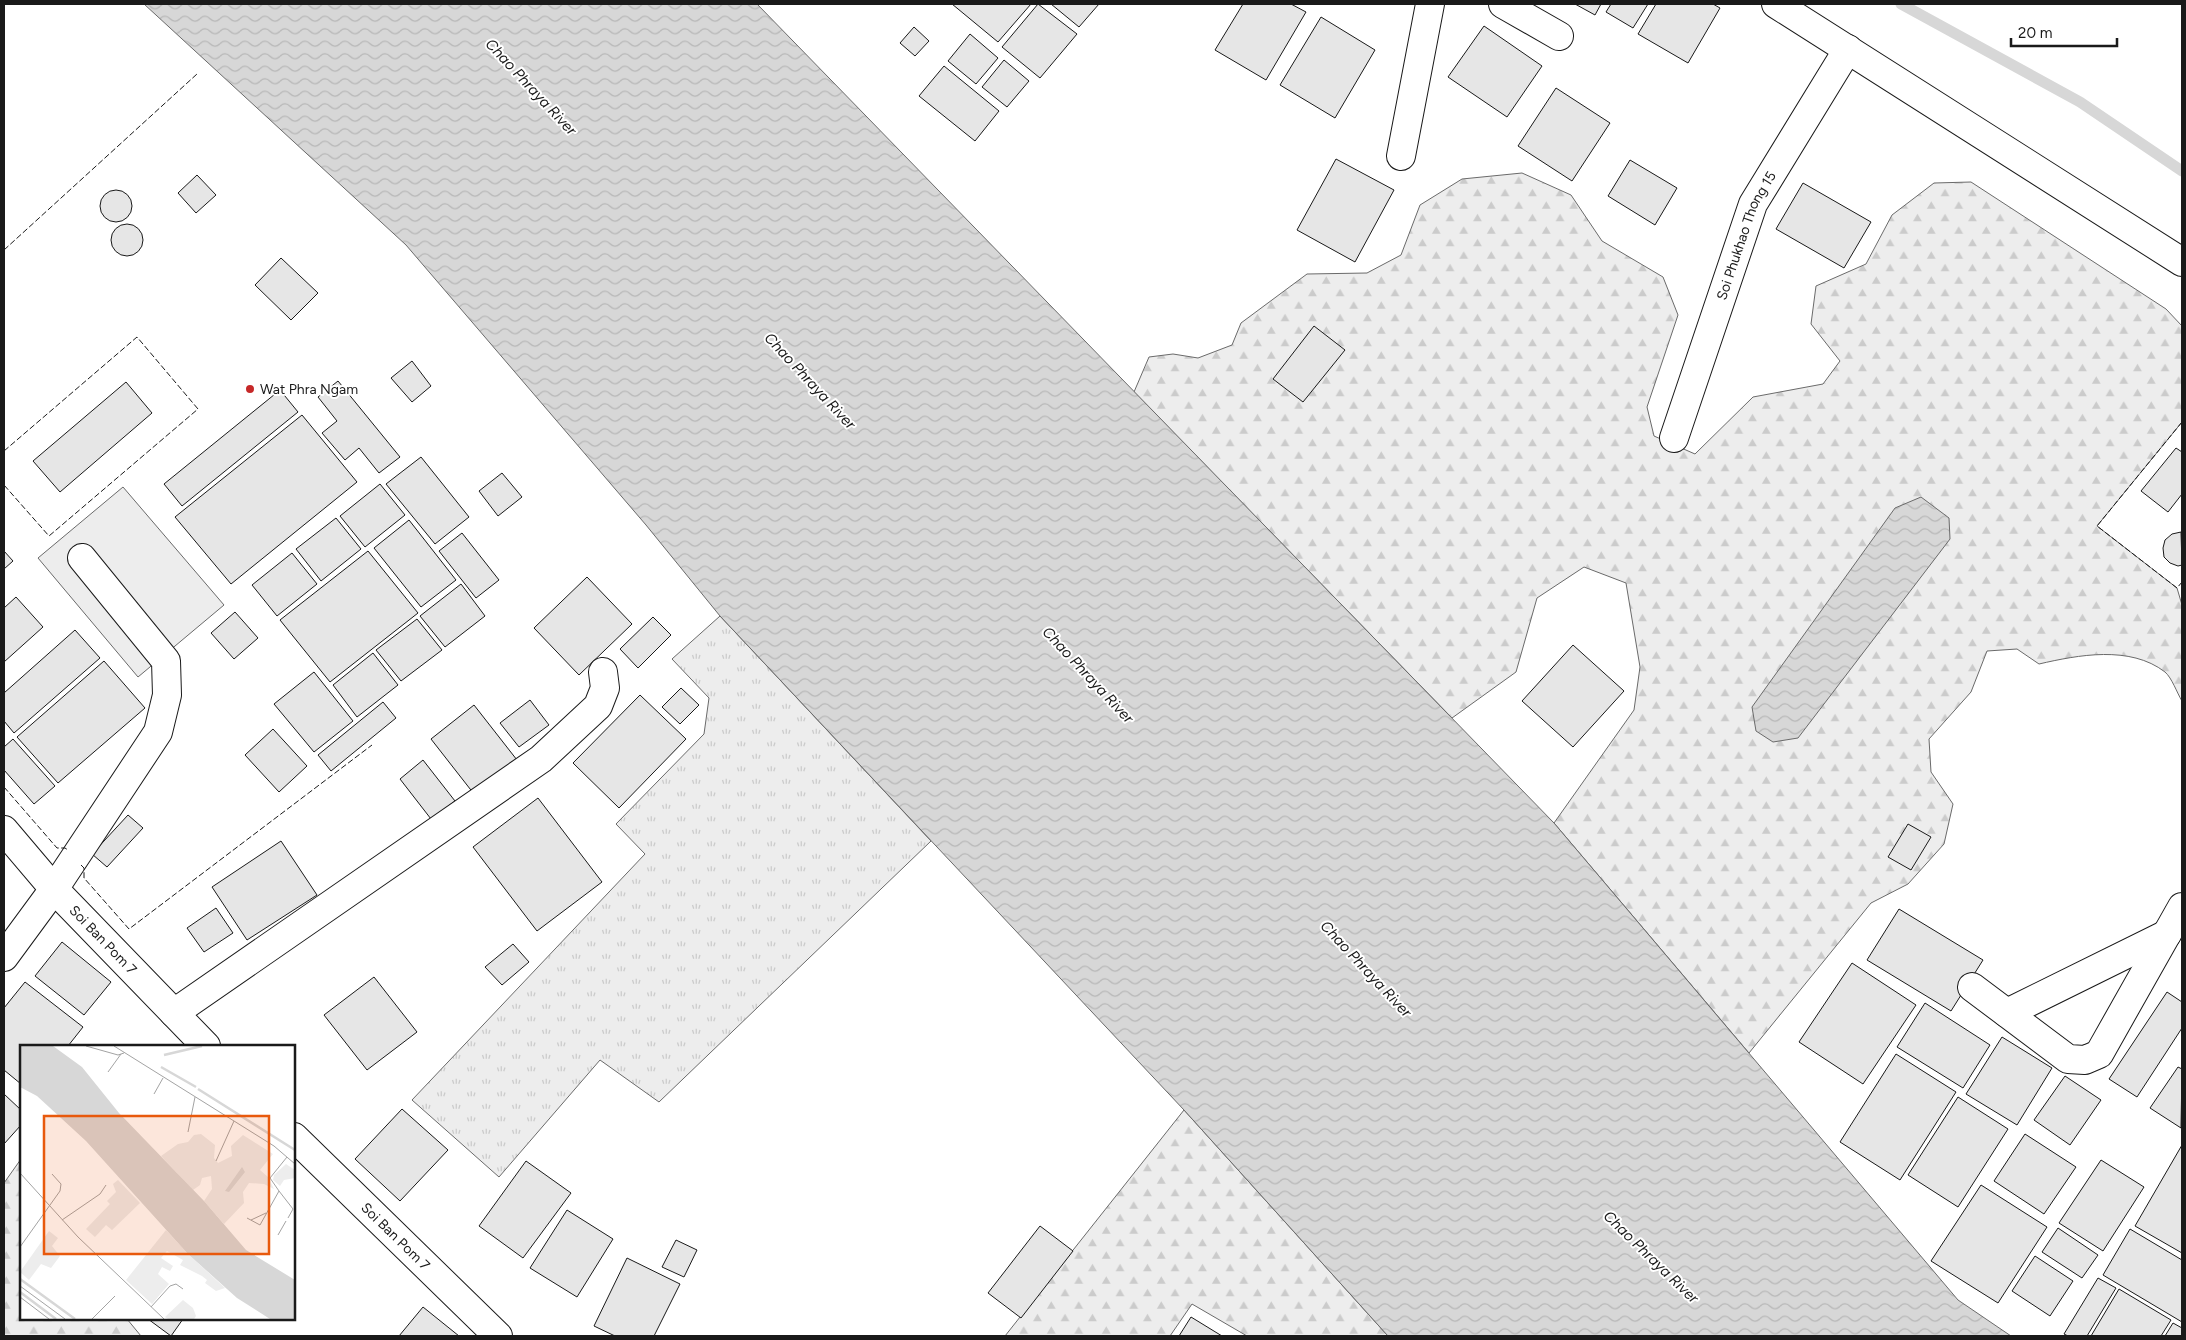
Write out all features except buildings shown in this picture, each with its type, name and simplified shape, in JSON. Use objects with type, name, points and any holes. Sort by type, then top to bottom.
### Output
[{"type":"street","points":[[1401,156],[1430,4]]},
{"type":"street","points":[[1503,4],[1558,36]]},
{"type":"street","points":[[1776,4],[2182,262]]},
{"type":"street","name":"Soi Phukhao Thong 15","points":[[1674,438],[1753,204],[1848,49]]},
{"type":"street","points":[[4,957],[54,889],[158,732],[167,696],[166,661],[82,558]]},
{"type":"street","points":[[174,1014],[541,759],[598,706],[605,688],[603,672]]},
{"type":"street","name":"Soi Ban Pom 7","points":[[4,830],[54,889],[205,1045]]},
{"type":"street","points":[[1972,988],[2068,1059],[2085,1060],[2098,1054],[2182,906]]},
{"type":"street","points":[[2007,1014],[2166,934]]},
{"type":"street","name":"Soi Ban Pom 7","points":[[295,1137],[498,1336]]},
{"type":"green space","points":[[1522,173],[1571,195],[1602,241],[1663,277],[1678,315],[1647,407],[1654,436],[1695,454],[1753,397],[1823,384],[1840,361],[1811,324],[1816,286],[1866,264],[1892,215],[1934,183],[1971,182],[2166,309],[2182,326],[2182,422],[2097,526],[2177,588],[2182,605],[2182,701],[2165,672],[2136,658],[2104,654],[2087,655],[2039,664],[2017,649],[1987,651],[1971,692],[1929,739],[1931,772],[1953,804],[1944,844],[1908,884],[1871,903],[1749,1053],[1554,823],[1634,710],[1640,667],[1626,583],[1584,567],[1537,598],[1516,672],[1452,718],[1134,392],[1149,357],[1173,354],[1198,358],[1232,345],[1241,323],[1307,274],[1367,273],[1401,255],[1420,205],[1462,179]]},
{"type":"green space","points":[[720,616],[931,841],[659,1102],[600,1060],[499,1177],[412,1100],[645,854],[616,824],[704,734],[709,698],[672,659]]},
{"type":"green space","points":[[1184,1110],[1388,1336],[1247,1336],[1192,1304],[1170,1336],[1005,1336]]},
{"type":"green space","points":[[20,1160],[20,1320],[128,1320],[141,1336],[4,1336],[4,1183]]},
{"type":"shaded area","points":[[123,487],[224,605],[138,677],[38,558]]},
{"type":"water","name":"Chao Phraya River","points":[[144,4],[757,4],[1554,823],[1958,1300],[2011,1336],[1388,1336],[1184,1110],[720,616],[646,525],[406,245]]},
{"type":"water","points":[[1921,497],[1949,518],[1950,539],[1798,738],[1773,742],[1756,731],[1752,707],[1895,508]]},
{"type":"waterway","points":[[1901,4],[2080,102],[2182,171]]},
{"type":"fence","points":[[4,250],[197,74]]},
{"type":"fence","points":[[4,451],[137,337],[198,409],[49,536],[4,485]]},
{"type":"fence","points":[[2182,422],[2097,526],[2177,588],[2182,582]]},
{"type":"fence","points":[[81,865],[84,868],[84,878],[129,929],[372,745]]},
{"type":"fence","points":[[4,787],[57,848],[68,850]]},
{"type":"place","name":"Wat Phra Ngam","points":[[250,389]]}]
